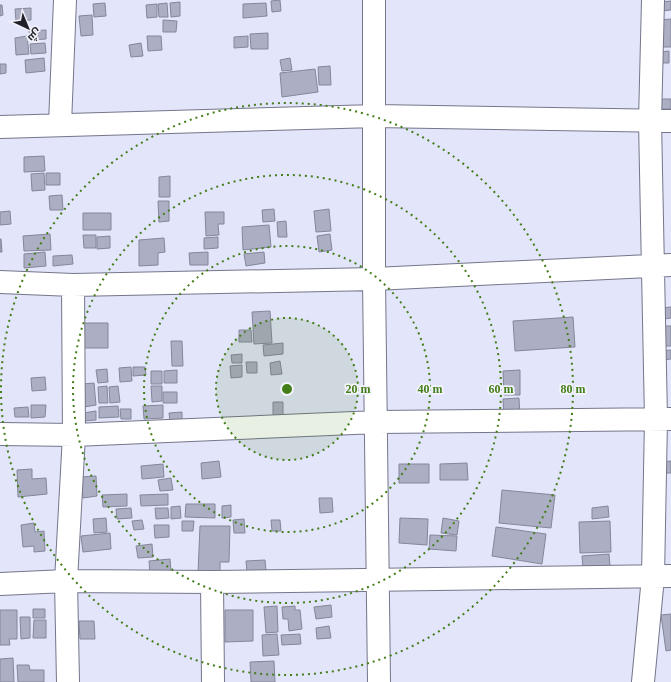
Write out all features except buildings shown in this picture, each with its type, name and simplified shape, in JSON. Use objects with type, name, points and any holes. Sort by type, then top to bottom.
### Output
[{"type":"street","points":[[60,124],[65,0]]},
{"type":"street","points":[[374,0],[374,279],[377,422],[379,682]]},
{"type":"street","points":[[643,682],[662,577],[662,265],[660,121],[654,0]]},
{"type":"street","points":[[0,127],[60,124],[375,116],[660,121]]},
{"type":"street","points":[[0,282],[73,285],[374,279],[662,265]]},
{"type":"street","points":[[68,682],[66,581],[74,435],[73,285]]},
{"type":"street","points":[[0,434],[74,435],[377,422],[663,419]]},
{"type":"street","points":[[0,584],[66,581],[212,582],[662,577]]},
{"type":"street","points":[[212,582],[213,682]]}]
